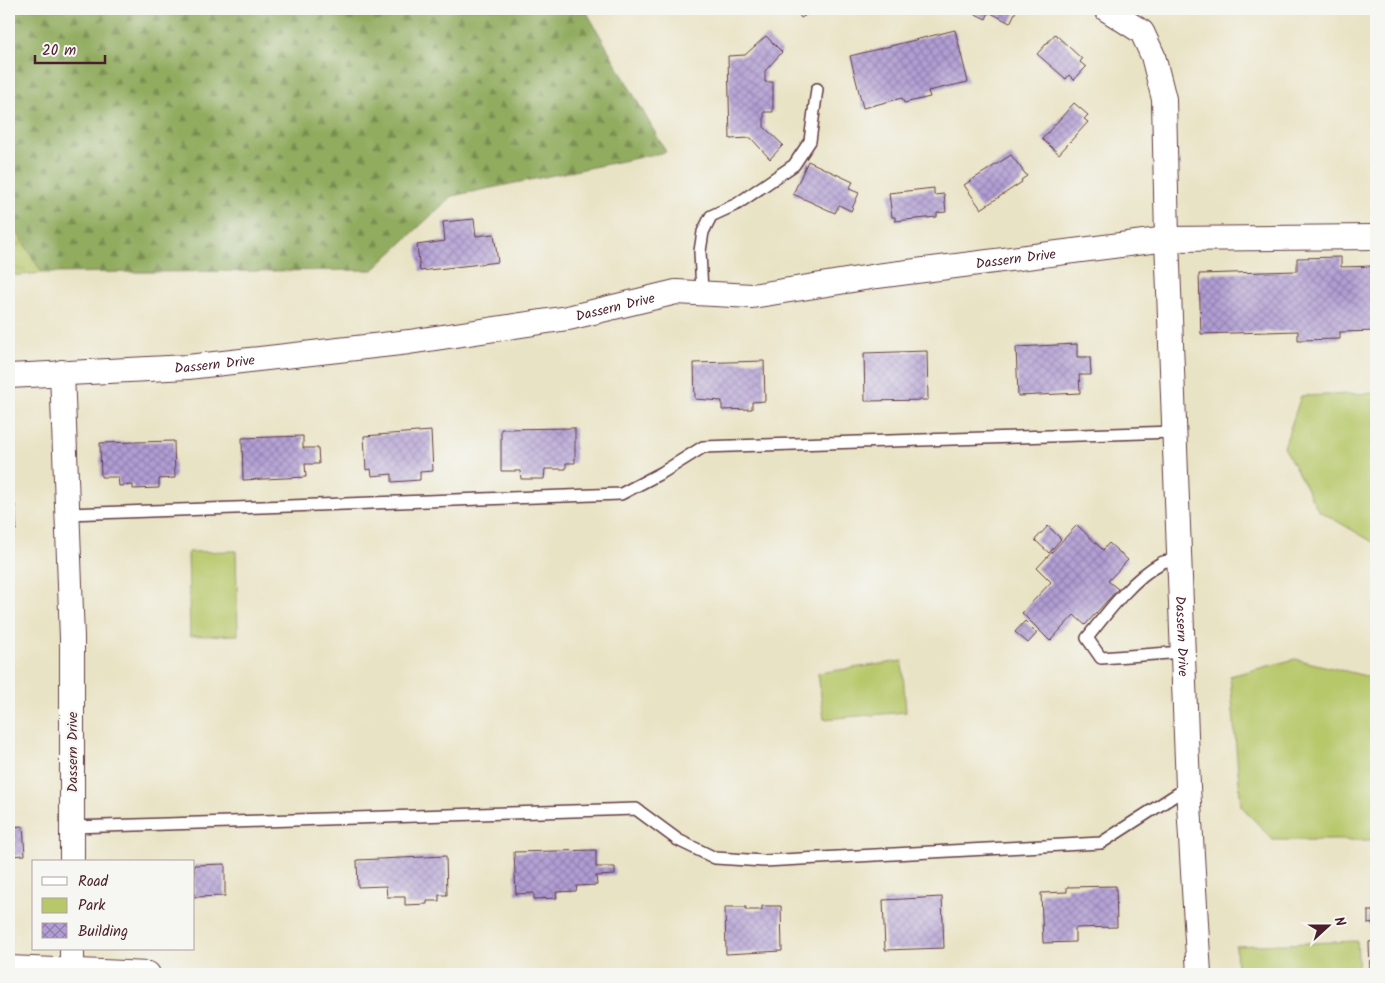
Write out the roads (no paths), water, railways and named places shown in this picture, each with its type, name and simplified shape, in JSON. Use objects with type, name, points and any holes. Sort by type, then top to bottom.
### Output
[{"type":"street","points":[[1106,9],[1142,32],[1153,56],[1164,99],[1167,239]]},
{"type":"street","name":"Dassern Drive","points":[[9,376],[188,367],[408,342],[568,318],[676,292],[752,296],[878,276],[1167,239],[1376,237]]},
{"type":"street","name":"Dassern Drive","points":[[1167,239],[1188,787],[1199,974]]},
{"type":"street","name":"Dassern Drive","points":[[62,372],[72,638],[72,860]]},
{"type":"street","points":[[9,968],[72,960],[148,974]]},
{"type":"lane","points":[[702,293],[700,251],[703,232],[712,216],[737,204],[794,165],[810,141],[817,89]]},
{"type":"lane","points":[[68,514],[621,494],[663,472],[704,447],[1174,432]]},
{"type":"lane","points":[[1180,560],[1162,562],[1141,578],[1108,611],[1087,638],[1101,658],[1183,652]]},
{"type":"lane","points":[[72,827],[636,809],[678,840],[715,858],[764,861],[1101,844],[1188,787]]}]
